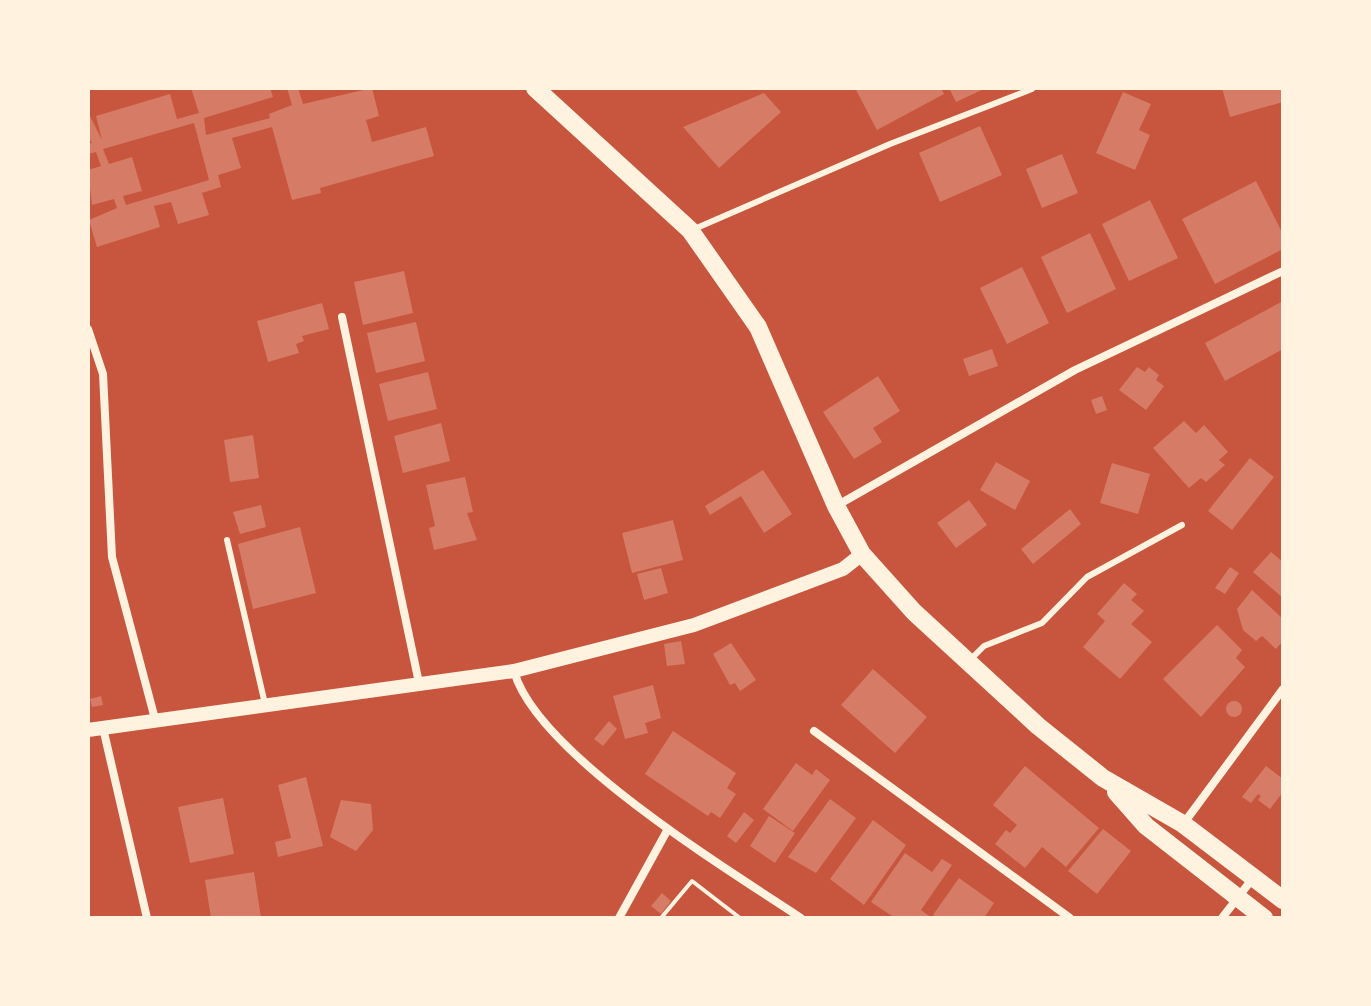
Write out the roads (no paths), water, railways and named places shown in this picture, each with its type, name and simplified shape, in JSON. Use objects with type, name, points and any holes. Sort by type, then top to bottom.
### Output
[{"type":"main road","points":[[535,88],[690,230],[758,327],[836,506],[862,554],[966,663],[1103,778],[1146,826],[1264,918]]},
{"type":"main road","points":[[1103,778],[1183,824],[1283,900]]},
{"type":"street","points":[[836,506],[1075,370],[1283,271]]},
{"type":"street","points":[[342,317],[419,683]]},
{"type":"street","points":[[88,329],[103,374],[112,557],[155,719]]},
{"type":"street","points":[[147,918],[96,729],[514,671],[694,625],[843,569],[862,554]]},
{"type":"street","points":[[514,671],[520,692],[582,760],[668,829],[801,918]]},
{"type":"street","points":[[1183,824],[1283,689]]},
{"type":"street","points":[[814,731],[1070,918]]},
{"type":"street","points":[[619,918],[668,829]]},
{"type":"street","points":[[1222,918],[1254,878]]},
{"type":"lane","points":[[690,230],[890,144],[1032,89]]},
{"type":"lane","points":[[966,663],[984,646],[1042,623],[1087,577],[1182,525]]},
{"type":"lane","points":[[227,540],[265,704]]}]
